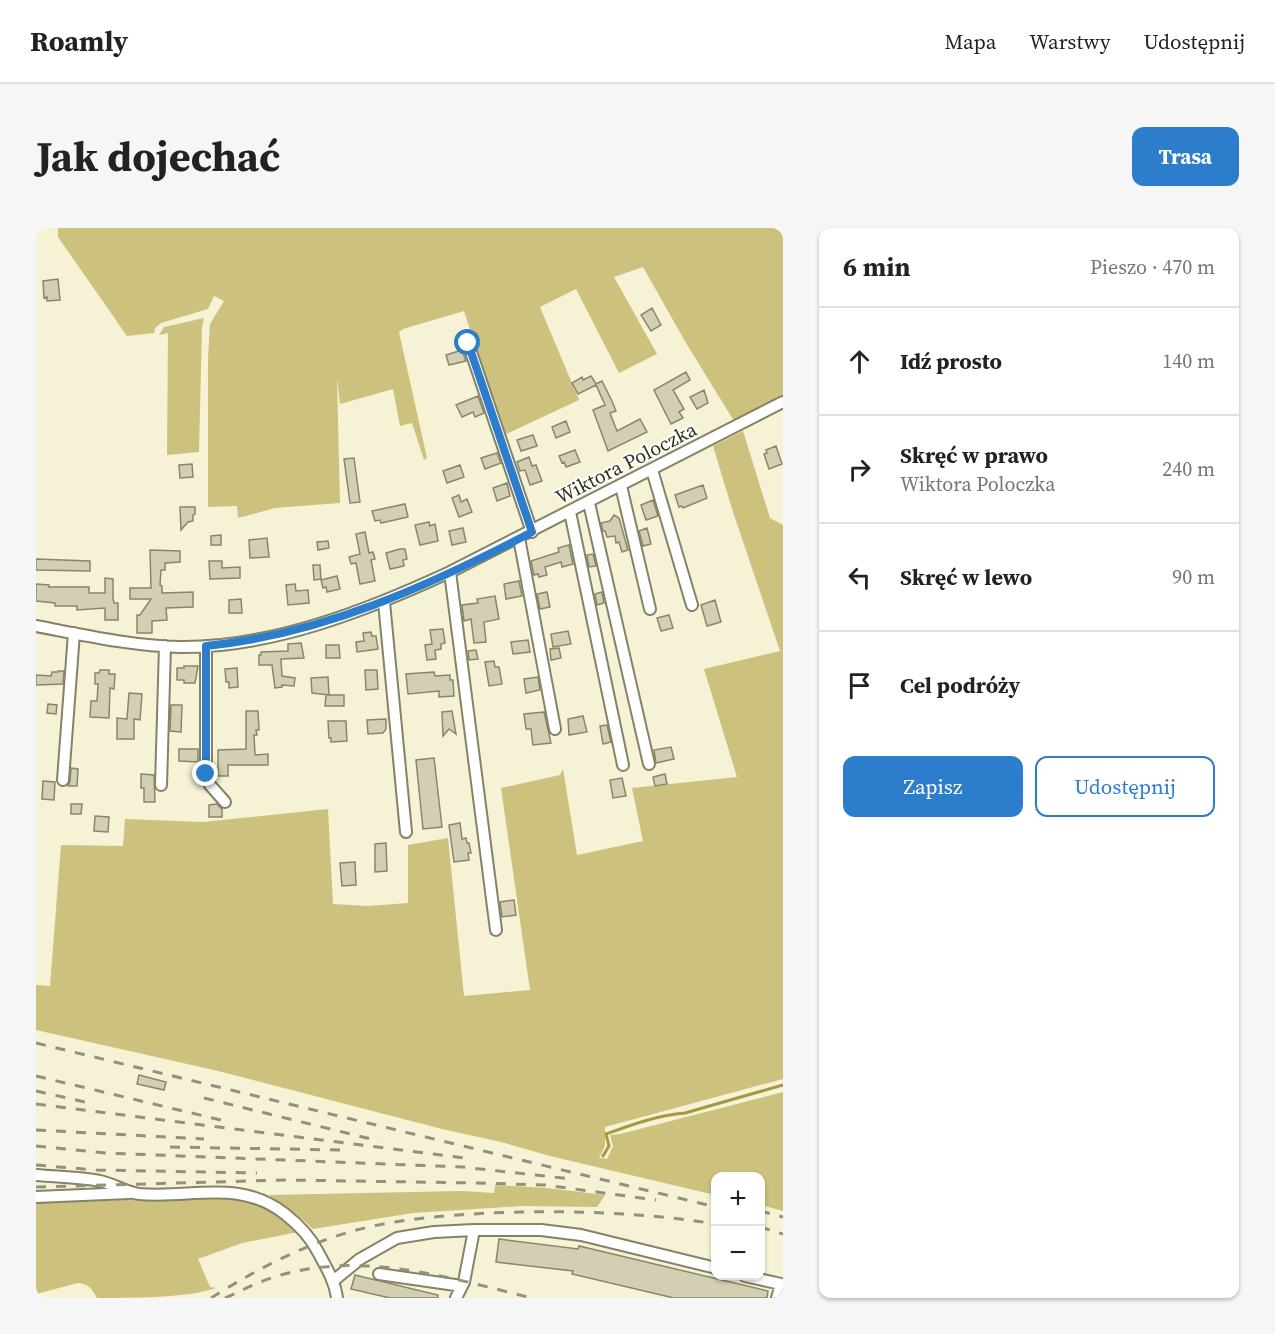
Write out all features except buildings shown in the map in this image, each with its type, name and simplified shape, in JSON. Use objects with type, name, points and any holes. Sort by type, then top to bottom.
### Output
[{"type":"street","points":[[468,343],[532,532]]},
{"type":"street","name":"Wiktora Poloczka","points":[[36,626],[165,646],[206,646],[251,640],[345,616],[384,602],[532,532],[783,402]]},
{"type":"street","points":[[652,470],[692,604]]},
{"type":"street","points":[[621,486],[650,609]]},
{"type":"street","points":[[588,503],[649,764]]},
{"type":"street","points":[[570,512],[623,765]]},
{"type":"street","points":[[519,538],[555,729]]},
{"type":"street","points":[[450,572],[496,930]]},
{"type":"street","points":[[384,602],[406,832]]},
{"type":"street","points":[[63,780],[74,633]]},
{"type":"street","points":[[161,785],[165,646]]},
{"type":"street","points":[[206,646],[206,774],[210,785],[225,802]]},
{"type":"street","points":[[36,1175],[102,1181],[133,1193]]},
{"type":"street","points":[[36,1197],[218,1191],[259,1198],[279,1209],[301,1227],[314,1244],[333,1281],[337,1298]]},
{"type":"street","points":[[333,1281],[360,1259],[397,1238],[434,1232],[474,1230],[541,1230],[581,1235],[711,1267]]},
{"type":"street","points":[[456,1298],[462,1286],[474,1230]]},
{"type":"street","points":[[379,1274],[462,1286]]},
{"type":"street","points":[[765,1280],[781,1284],[777,1298]]},
{"type":"shaded area","points":[[58,228],[783,228],[783,395],[734,421],[643,267],[614,277],[657,354],[619,373],[576,289],[540,307],[579,400],[504,435],[464,311],[403,329],[399,332],[427,458],[424,460],[412,423],[400,426],[393,389],[340,404],[337,378],[340,503],[275,508],[238,518],[237,506],[208,507],[210,324],[224,301],[214,296],[208,309],[161,323],[155,328],[154,333],[127,336],[58,237]]},
{"type":"shaded area","points":[[204,318],[199,452],[167,455],[168,333],[159,335],[164,327]]},
{"type":"shaded area","points":[[743,431],[770,518],[783,525],[783,1079],[605,1127],[605,1146],[599,1158],[607,1159],[613,1146],[610,1135],[783,1092],[783,1211],[765,1206],[765,1172],[711,1172],[711,1194],[550,1156],[214,1070],[36,1030],[36,985],[50,986],[61,845],[123,846],[125,819],[203,822],[328,809],[333,904],[368,906],[408,903],[408,845],[448,838],[464,996],[530,990],[501,788],[560,775],[563,769],[577,855],[643,841],[632,788],[737,777],[704,669],[780,651],[713,446]]},
{"type":"shaded area","points":[[495,1185],[605,1195],[597,1207],[522,1206],[413,1213],[313,1229],[269,1195],[461,1191],[494,1193]]},
{"type":"shaded area","points":[[236,1196],[264,1206],[298,1232],[242,1243],[198,1259],[210,1287],[216,1288],[175,1296],[97,1298],[85,1284],[78,1283],[36,1294],[36,1203]]},
{"type":"waterway","points":[[603,1156],[609,1146],[606,1134],[645,1121],[685,1113],[783,1085]]},
{"type":"railway","points":[[36,1043],[711,1206]]},
{"type":"railway","points":[[36,1076],[225,1121]]},
{"type":"railway","points":[[36,1091],[94,1104]]},
{"type":"railway","points":[[204,1098],[379,1141]]},
{"type":"railway","points":[[36,1104],[472,1159]]},
{"type":"railway","points":[[36,1130],[204,1139]]},
{"type":"railway","points":[[36,1146],[106,1153],[462,1167],[572,1179]]},
{"type":"railway","points":[[170,1147],[341,1150]]},
{"type":"railway","points":[[36,1165],[96,1170],[257,1173]]},
{"type":"railway","points":[[36,1187],[286,1180],[478,1183],[545,1185],[656,1200]]},
{"type":"railway","points":[[211,1298],[260,1270],[310,1246],[363,1228],[399,1221],[489,1213],[575,1212],[631,1214],[711,1223]]},
{"type":"railway","points":[[765,1212],[783,1217]]},
{"type":"railway","points":[[765,1229],[783,1234]]},
{"type":"railway","points":[[225,1298],[271,1278],[304,1270],[337,1266],[402,1269],[532,1298]]},
{"type":"route","points":[[206,774],[206,646],[251,640],[345,616],[400,596],[532,532],[468,343]]}]
